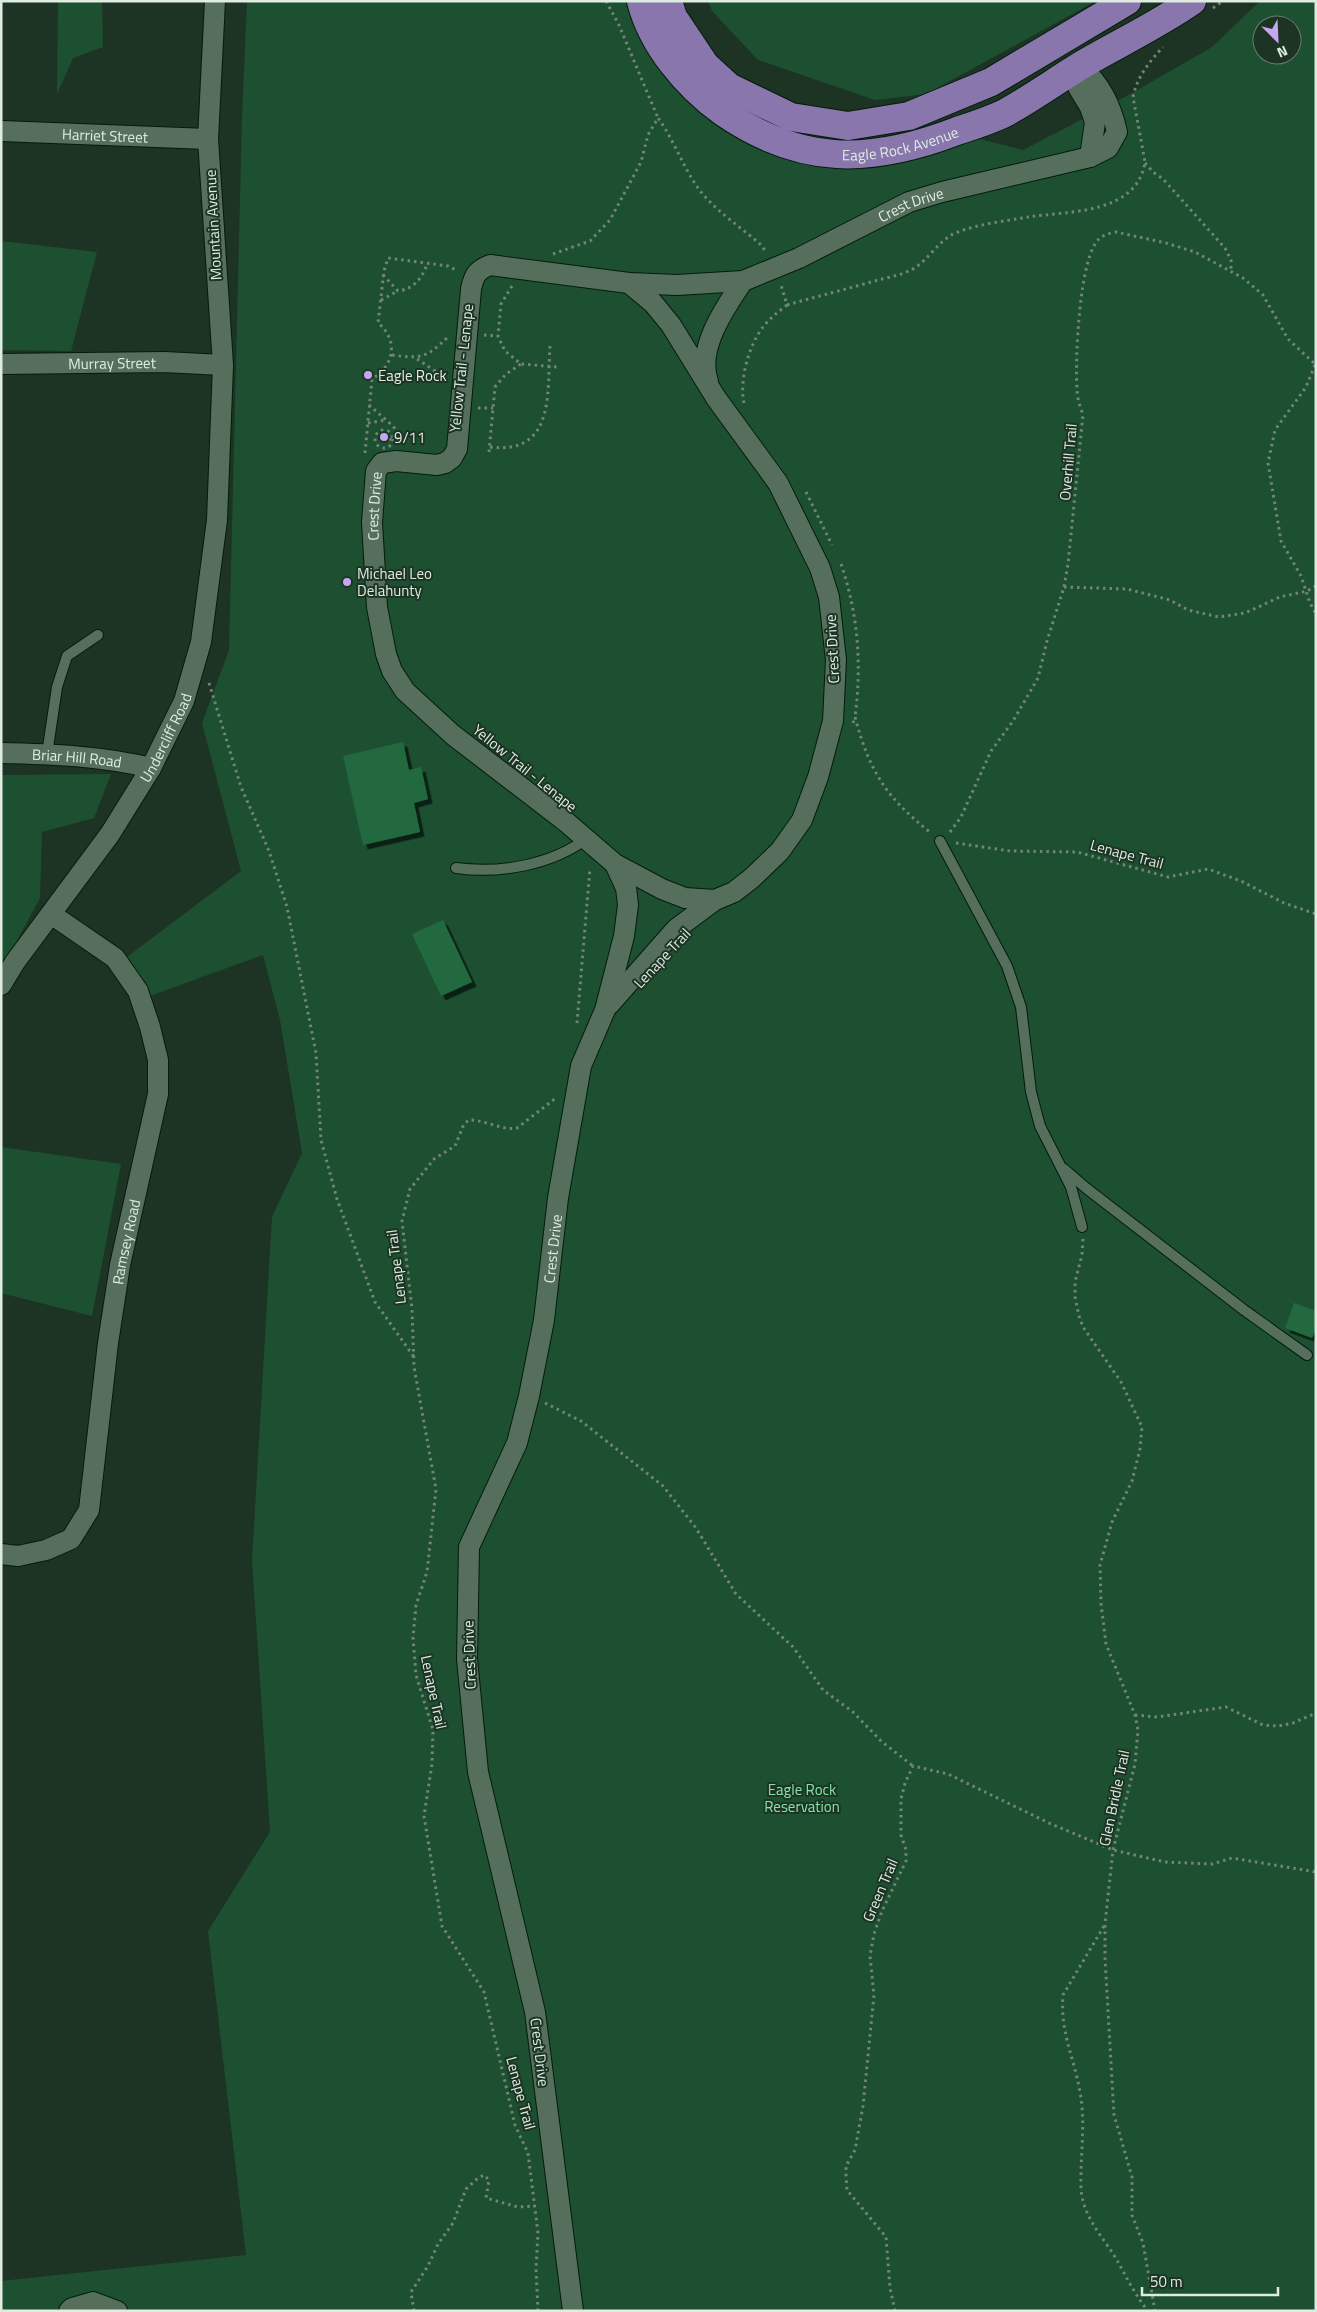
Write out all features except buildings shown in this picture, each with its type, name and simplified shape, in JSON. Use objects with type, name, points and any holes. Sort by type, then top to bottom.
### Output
[{"type":"main road","name":"Eagle Rock Avenue","points":[[641,1],[659,44],[684,77],[713,105],[747,129],[797,148],[836,156],[877,154],[930,141],[1002,114],[1192,1]]},
{"type":"main road","name":"Eagle Rock Avenue","points":[[668,1],[673,17],[705,65],[729,87],[791,117],[848,126],[909,116],[991,82],[1127,1]]},
{"type":"main road","points":[[1080,66],[1082,50],[1091,41],[1156,1]]},
{"type":"main road","points":[[1052,44],[1080,66]]},
{"type":"street","name":"Mountain Avenue","points":[[215,1],[208,139],[223,365],[221,448]]},
{"type":"street","name":"Crest Drive","points":[[715,900],[685,898],[662,889],[615,864],[453,735],[405,691],[392,671],[386,654],[378,607],[372,522],[376,471],[382,463],[396,461],[436,465],[445,464],[452,458],[457,449],[474,276],[480,269],[490,265],[629,283],[677,285],[743,280],[776,268],[909,202],[942,192],[1090,157],[1108,148],[1116,132],[1110,109],[1102,90],[1080,66]]},
{"type":"street","name":"Harriet Street","points":[[1,131],[208,139]]},
{"type":"street","name":"Crest Drive","points":[[605,1010],[676,929],[715,900],[734,892],[752,878],[780,851],[802,820],[818,777],[834,721],[836,660],[829,598],[820,568],[801,526],[773,475],[716,398],[705,373],[711,337],[725,307],[743,280]]},
{"type":"street","name":"Crest Drive","points":[[629,283],[653,304],[671,325],[710,385]]},
{"type":"street","name":"Murray Street","points":[[1,364],[164,362],[223,365]]},
{"type":"street","name":"Undercliff Road","points":[[1,985],[110,834],[151,768],[184,701],[199,649],[217,520],[221,448]]},
{"type":"street","name":"Briar Hill Road","points":[[1,753],[46,754],[151,768]]},
{"type":"street","name":"Crest Drive","points":[[573,2311],[535,2012],[478,1772],[467,1659],[469,1547],[516,1442],[529,1396],[544,1320],[558,1198],[579,1078],[590,1043],[605,1010],[624,936],[628,905],[624,882],[615,864]]},
{"type":"street","name":"Ramsey Road","points":[[1,1554],[18,1556],[46,1550],[71,1539],[89,1510],[108,1343],[118,1275],[143,1154],[158,1094],[158,1060],[150,1027],[138,991],[115,958],[51,914]]},
{"type":"street","points":[[69,2311],[72,2308],[93,2302],[117,2311]]},
{"type":"lane","points":[[46,754],[57,687],[66,656],[98,635]]},
{"type":"lane","points":[[456,868],[476,871],[505,869],[571,850],[586,839]]},
{"type":"lane","points":[[940,841],[1007,966],[1021,1007],[1031,1092],[1040,1126],[1072,1188],[1082,1226]]},
{"type":"lane","points":[[1058,1163],[1086,1188],[1307,1355]]},
{"type":"path","points":[[606,1],[619,25],[658,118],[669,132],[697,187],[708,200],[761,245],[776,268],[787,305],[762,328],[752,349],[743,386],[743,398],[748,410]]},
{"type":"path","points":[[545,256],[590,241],[599,233],[616,211],[641,162],[648,135],[658,118]]},
{"type":"path","points":[[1145,162],[1153,172],[1163,179],[1225,248],[1231,260],[1231,272]]},
{"type":"path","name":"Overhill Trail","points":[[940,841],[961,817],[991,751],[1013,721],[1038,678],[1047,641],[1064,587],[1083,415],[1076,388],[1079,311],[1086,264],[1099,238],[1116,232],[1175,245],[1195,252],[1231,272],[1258,290],[1288,339],[1316,365]]},
{"type":"path","points":[[365,454],[372,379],[381,373],[389,363],[392,354],[388,334],[378,323],[383,274],[388,258],[448,266],[459,272]]},
{"type":"path","points":[[380,300],[398,291],[410,288],[425,271],[427,264]]},
{"type":"path","points":[[518,269],[510,292],[501,304],[498,336],[504,351],[521,364],[557,367]]},
{"type":"path","points":[[383,274],[398,291]]},
{"type":"path","points":[[416,358],[434,349],[453,332]]},
{"type":"path","points":[[490,447],[509,447],[518,444],[534,435],[539,428],[545,413],[550,346]]},
{"type":"path","points":[[392,354],[416,358],[435,371],[449,389]]},
{"type":"path","points":[[489,452],[495,387],[506,374],[521,364]]},
{"type":"path","points":[[1316,365],[1306,387],[1275,430],[1268,463],[1281,541],[1301,576],[1310,603],[1316,614]]},
{"type":"path","points":[[369,405],[386,420],[407,446]]},
{"type":"path","points":[[368,423],[386,420]]},
{"type":"path","points":[[384,430],[391,434],[388,446],[378,445],[376,438],[379,432],[384,430]]},
{"type":"path","points":[[366,436],[376,438]]},
{"type":"path","points":[[391,439],[403,440]]},
{"type":"path","points":[[805,490],[833,547]]},
{"type":"path","points":[[837,555],[850,591],[855,619],[859,677],[855,717],[852,726]]},
{"type":"path","points":[[1064,587],[1127,589],[1165,598],[1188,610],[1220,617],[1245,613],[1280,597],[1307,591],[1316,586]]},
{"type":"path","points":[[199,649],[240,787],[269,851],[287,907],[316,1053],[320,1140],[337,1199],[375,1302],[414,1357]]},
{"type":"path","points":[[855,717],[870,764],[883,788],[913,819],[940,841]]},
{"type":"path","name":"Lenape Trail","points":[[940,841],[1010,851],[1077,852],[1168,877],[1208,869],[1241,881],[1284,903],[1316,914]]},
{"type":"path","points":[[577,1025],[590,860]]},
{"type":"path","name":"Lenape Trail","points":[[538,2311],[536,2269],[538,2234],[528,2153],[516,2125],[484,1992],[442,1926],[424,1816],[432,1764],[434,1730],[416,1675],[413,1638],[416,1605],[427,1572],[436,1489],[421,1412],[414,1357],[412,1310],[402,1221],[410,1189],[434,1159],[455,1146],[464,1124],[469,1120],[483,1120],[509,1129],[517,1128],[579,1078]]},
{"type":"path","name":"Glen Bridle Trail","points":[[1082,1226],[1082,1255],[1075,1282],[1075,1297],[1079,1316],[1083,1327],[1124,1388],[1142,1427],[1140,1448],[1132,1481],[1112,1522],[1100,1565],[1101,1604],[1106,1644],[1135,1715],[1138,1730],[1135,1764],[1113,1850],[1105,1924],[1105,1958],[1114,2114],[1120,2143],[1132,2177],[1132,2215],[1143,2243],[1155,2311]]},
{"type":"path","points":[[529,1396],[581,1421],[663,1486],[696,1528],[736,1594],[792,1647],[823,1690],[853,1712],[880,1741],[914,1766],[948,1774],[1049,1824],[1113,1850],[1165,1862],[1212,1864],[1232,1858],[1316,1872]]},
{"type":"path","points":[[1135,1715],[1157,1717],[1226,1707],[1263,1724],[1278,1726],[1293,1723],[1316,1714]]},
{"type":"path","name":"Green Trail","points":[[894,2311],[890,2288],[886,2237],[847,2190],[846,2166],[855,2150],[863,2106],[874,1995],[870,1956],[874,1934],[906,1861],[906,1850],[901,1835],[901,1799],[905,1783],[914,1766]]},
{"type":"path","points":[[1105,1924],[1063,1995],[1062,2007],[1065,2040],[1080,2090],[1082,2106],[1081,2188],[1086,2210],[1096,2230],[1112,2252],[1132,2289],[1148,2311]]},
{"type":"path","points":[[414,2311],[411,2292],[428,2266],[438,2244],[452,2222],[466,2189],[478,2178],[484,2175],[489,2180],[490,2188],[486,2198],[518,2207],[535,2206]]},
{"type":"green space","points":[[58,1],[102,1],[103,47],[73,58],[57,94]]},
{"type":"green space","name":"Eagle Rock Reservation","points":[[247,1],[644,1],[770,141],[881,150],[976,138],[1023,150],[1125,97],[1212,47],[1260,1],[1316,1],[1316,2311],[1,2311],[1,2281],[246,2255],[208,1931],[270,1832],[252,1560],[272,1217],[302,1153],[280,1020],[263,955],[147,997],[123,960],[241,871],[202,723],[229,650],[242,117]]},
{"type":"green space","points":[[708,1],[1096,1],[926,94],[875,100],[758,60],[712,11]]},
{"type":"green space","points":[[1,241],[97,252],[71,351],[1,350]]},
{"type":"green space","points":[[111,774],[94,818],[42,832],[40,898],[1,970],[1,775]]},
{"type":"green space","points":[[1,1147],[121,1164],[92,1316],[1,1293]]},
{"type":"place","name":"Eagle Rock","points":[[368,375]]},
{"type":"place","name":"9/11","points":[[384,437]]},
{"type":"place","name":"Michael Leo Delahunty","points":[[347,582]]}]
